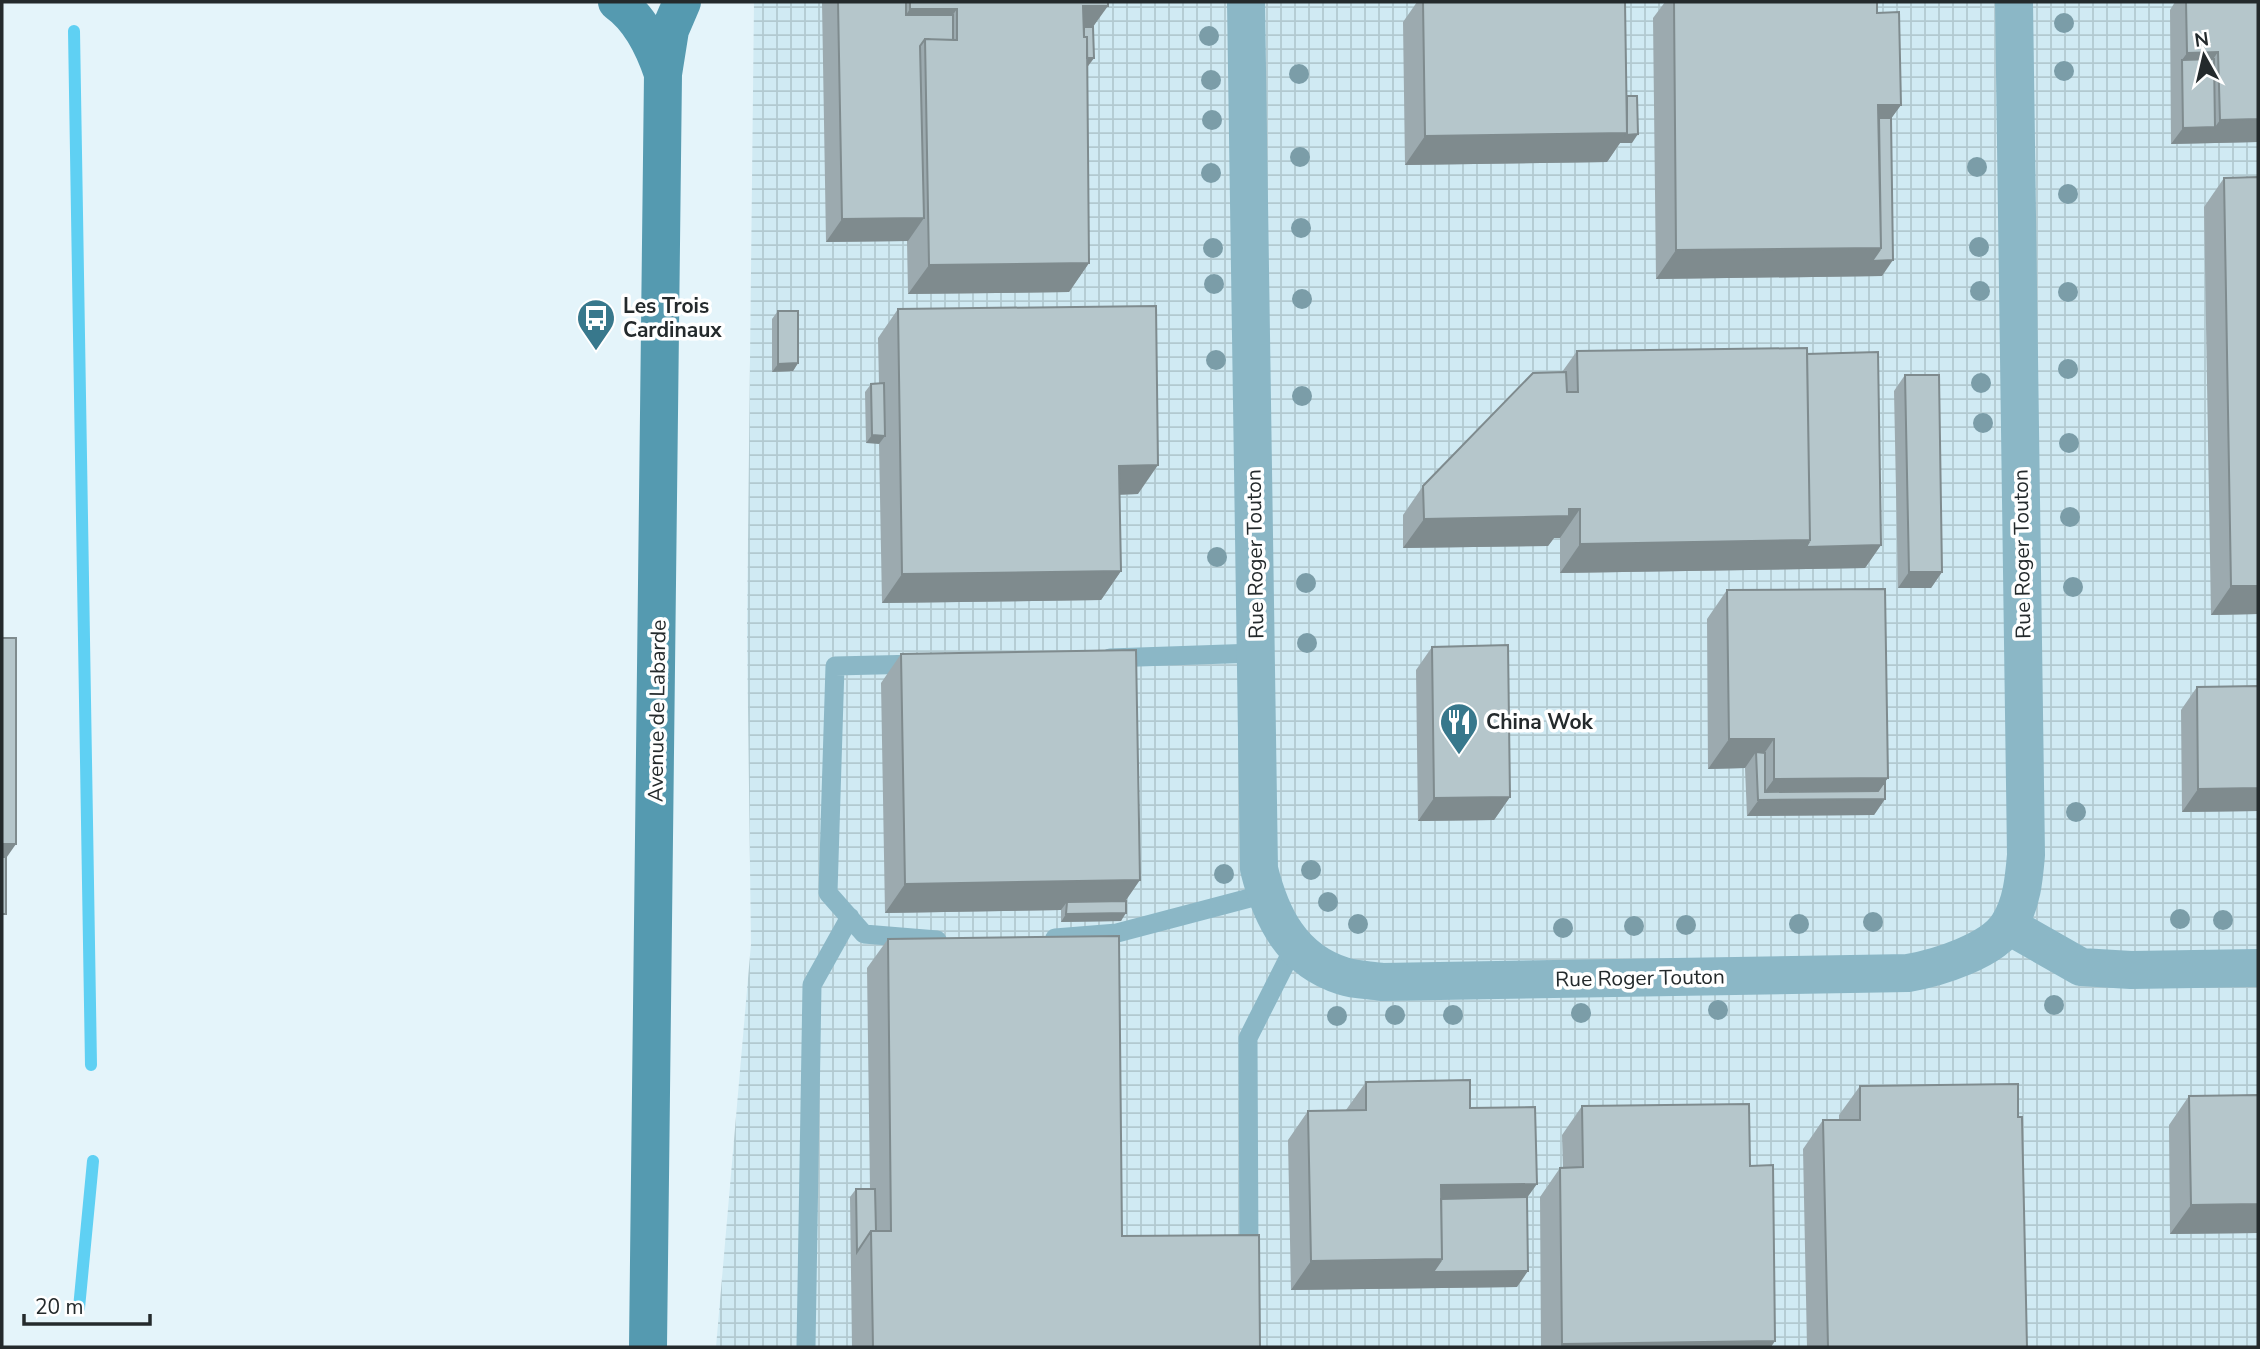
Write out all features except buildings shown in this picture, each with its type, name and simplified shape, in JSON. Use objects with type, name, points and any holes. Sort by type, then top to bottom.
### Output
[{"type":"main road","name":"Avenue de Labarde","points":[[617,2],[637,22],[650,41],[663,74]]},
{"type":"main road","name":"Avenue de Labarde","points":[[648,1347],[663,74],[670,30],[682,2]]},
{"type":"street","name":"Rue Roger Touton","points":[[1246,2],[1259,869],[1268,905],[1286,937],[1312,961],[1344,976],[1382,982],[1908,973],[1934,969],[1975,952],[2009,926],[2022,891],[2026,855],[2014,2]]},
{"type":"street","points":[[2009,926],[2081,967],[2131,970],[2258,968]]},
{"type":"lane","points":[[1093,658],[1256,653]]},
{"type":"lane","points":[[944,663],[835,666],[828,893],[864,934],[954,942]]},
{"type":"lane","points":[[1035,939],[1118,933],[1265,894]]},
{"type":"lane","points":[[806,1347],[812,985],[850,917]]},
{"type":"lane","points":[[1249,1280],[1248,1038],[1295,945]]},
{"type":"shaded area","points":[[754,2],[2258,2],[2258,1347],[716,1347],[751,944],[747,630]]},
{"type":"waterway","points":[[74,31],[91,1065]]},
{"type":"waterway","points":[[79,1308],[93,1161]]},
{"type":"place","name":"Les Trois Cardinaux","points":[[596,352]]},
{"type":"place","name":"China Wok","points":[[1459,756]]}]
